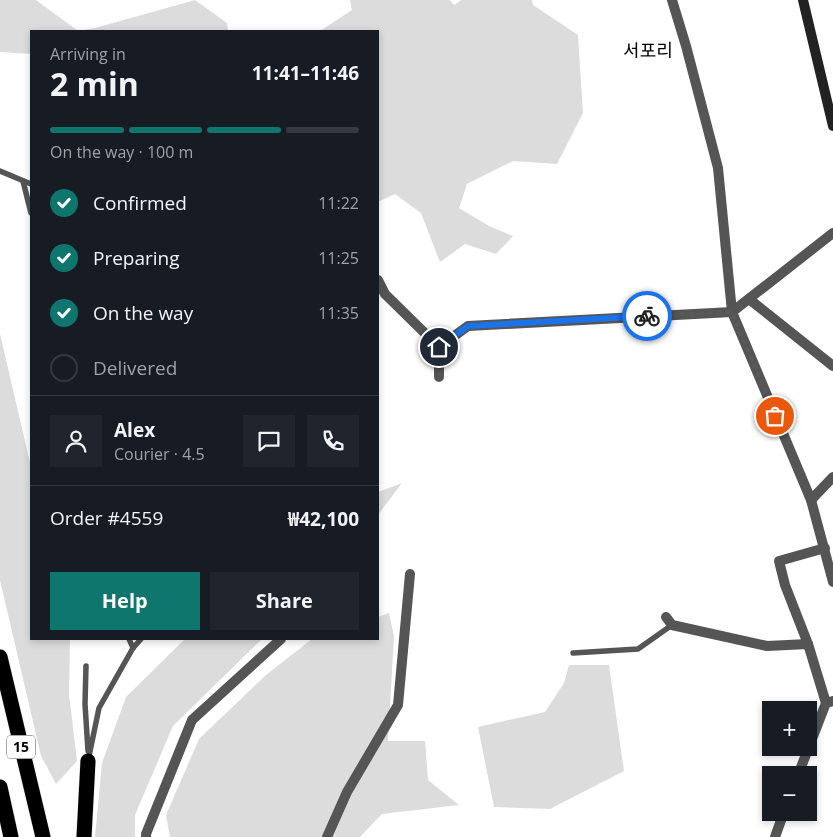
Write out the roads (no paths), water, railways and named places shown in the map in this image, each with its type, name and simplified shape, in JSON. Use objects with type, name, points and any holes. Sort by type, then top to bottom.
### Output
[{"type":"highway","name":"15","points":[[0,657],[43,837]]},
{"type":"highway","points":[[84,837],[88,761]]},
{"type":"highway","points":[[0,787],[11,837]]},
{"type":"street","points":[[672,0],[718,168],[732,312],[811,500],[833,582]]},
{"type":"street","points":[[803,0],[833,126]]},
{"type":"street","points":[[439,347],[468,326],[732,312],[833,233]]},
{"type":"street","points":[[379,282],[384,294],[439,347],[439,377]]},
{"type":"street","points":[[749,298],[833,366]]},
{"type":"street","points":[[811,500],[833,477]]},
{"type":"street","points":[[802,766],[829,702],[779,561],[825,548]]},
{"type":"street","points":[[326,837],[347,792],[398,705],[410,574]]},
{"type":"street","points":[[669,621],[767,646],[808,644]]},
{"type":"street","points":[[146,837],[192,720],[280,640]]},
{"type":"street","points":[[775,837],[781,821]]},
{"type":"lane","points":[[0,171],[30,184]]},
{"type":"lane","points":[[23,181],[30,209]]},
{"type":"lane","points":[[573,653],[638,649],[669,621]]},
{"type":"lane","points":[[129,640],[133,648]]},
{"type":"lane","points":[[88,761],[99,708],[133,648],[140,640]]},
{"type":"lane","points":[[86,666],[85,704],[88,761]]},
{"type":"district","name":"서포리","points":[[648,51]]}]
